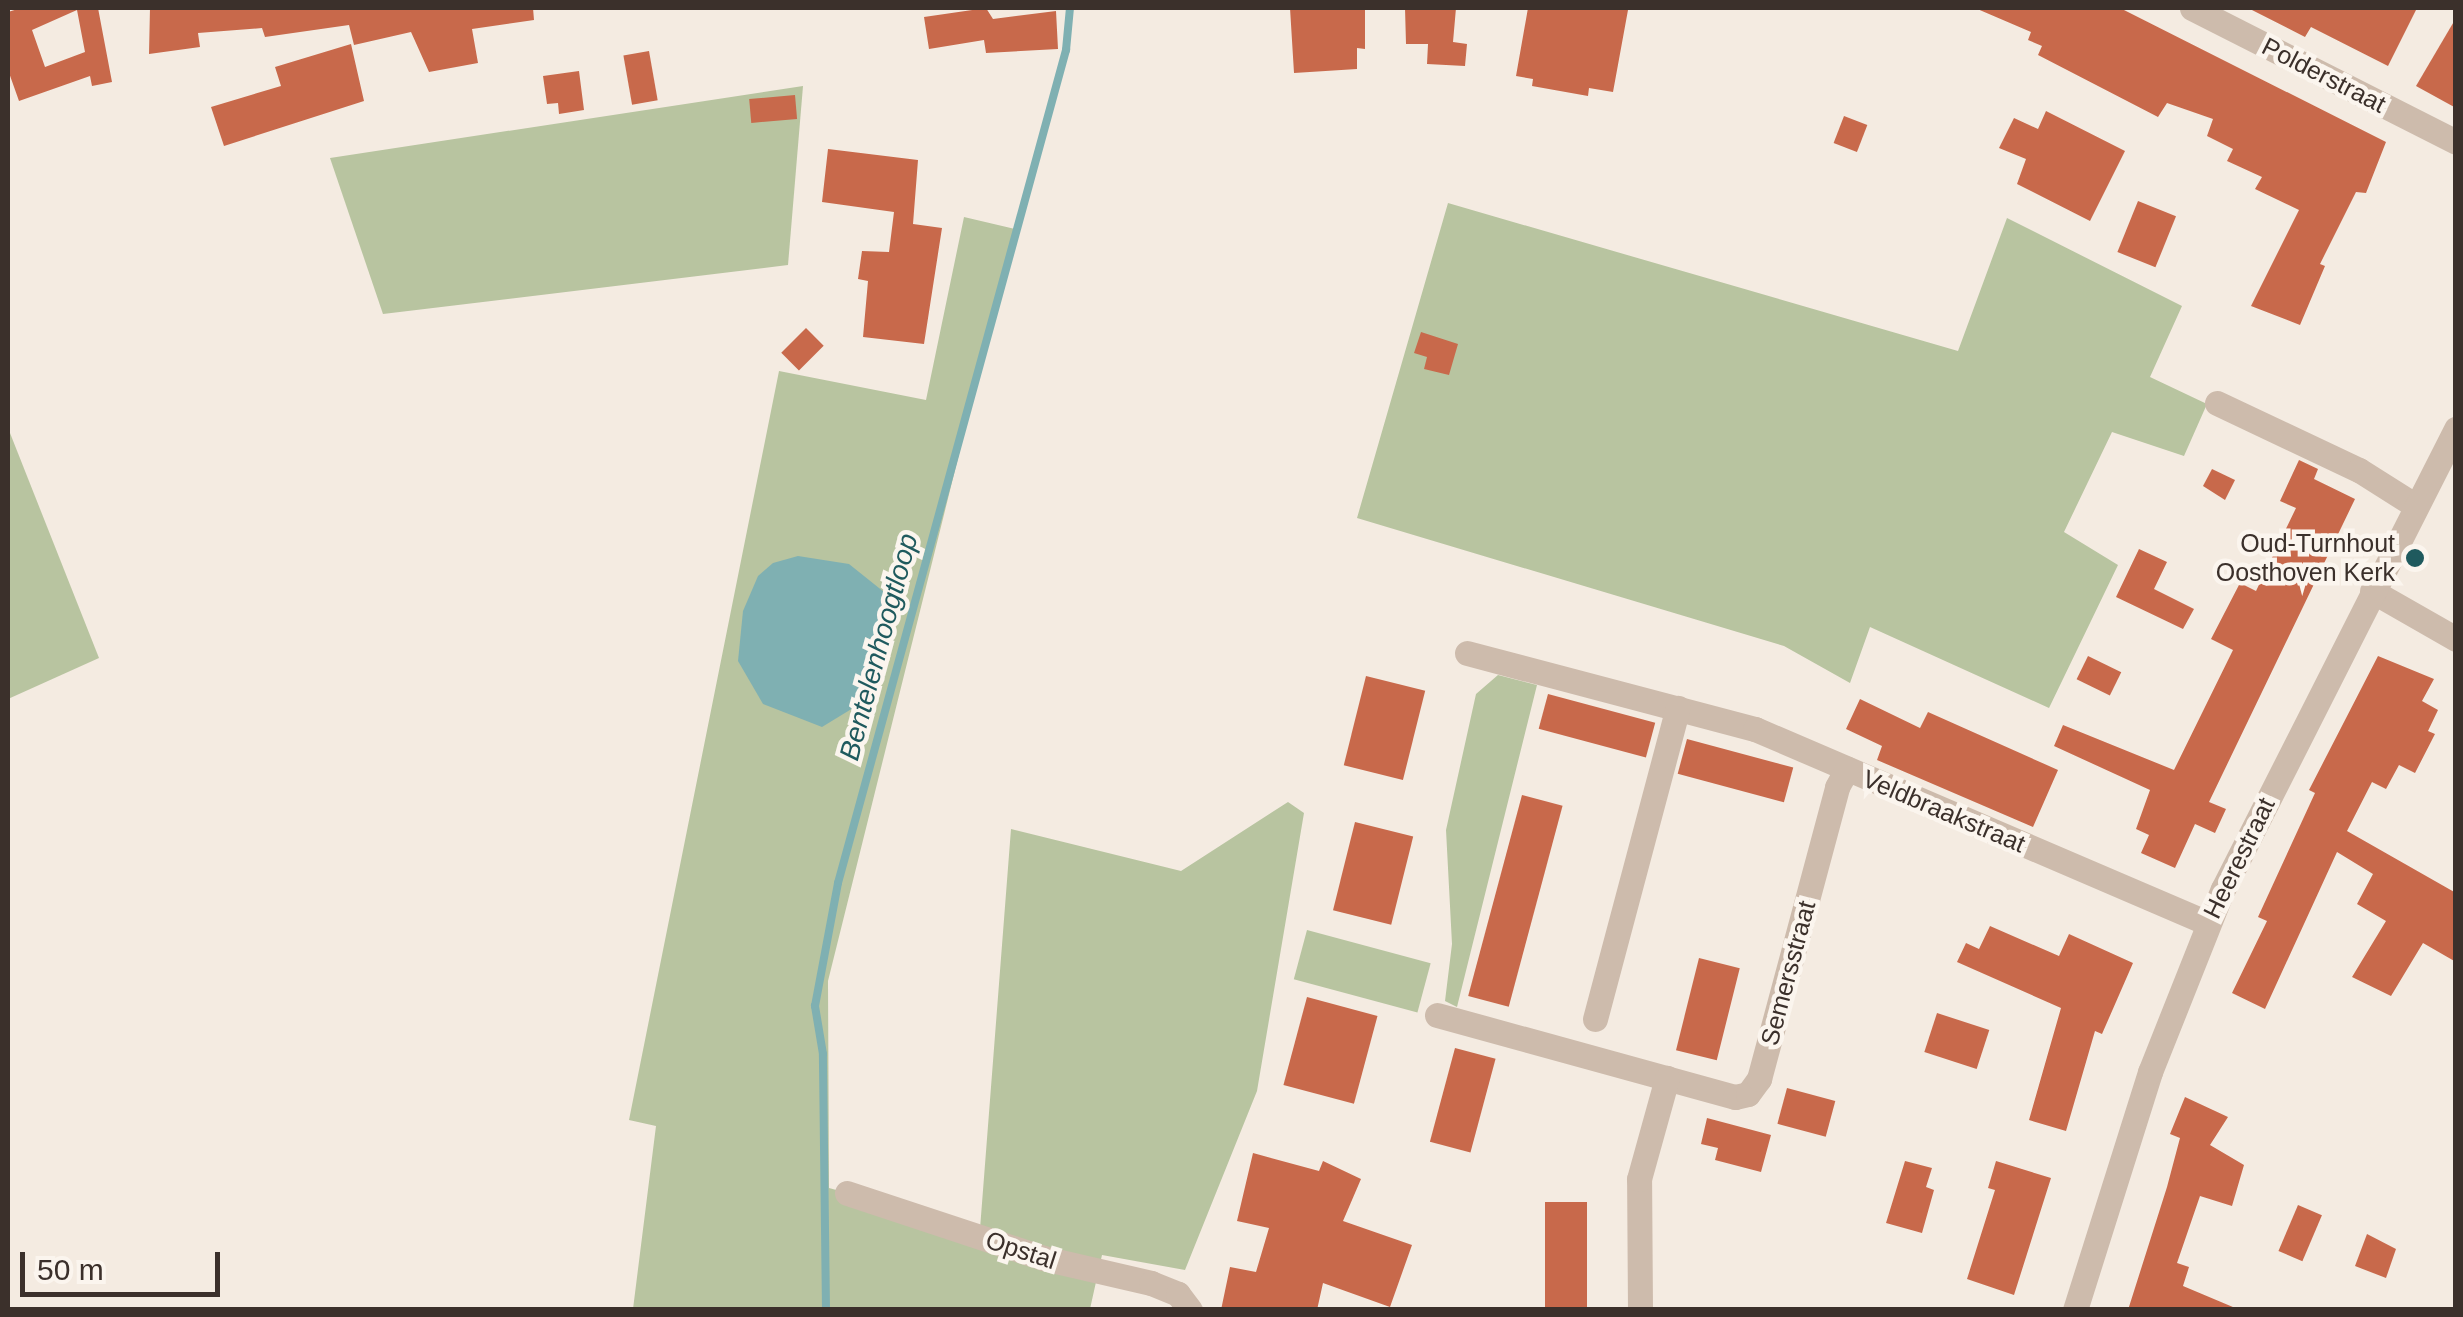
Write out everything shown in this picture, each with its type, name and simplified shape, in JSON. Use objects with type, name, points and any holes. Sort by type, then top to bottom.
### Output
[{"type":"street","name":"Polderstraat","points":[[2192,8],[2456,142]]},
{"type":"street","points":[[2217,403],[2344,462],[2416,506]]},
{"type":"street","name":"Heerestraat","points":[[2075,1310],[2150,1072],[2208,923],[2456,429]]},
{"type":"street","points":[[2372,591],[2456,639]]},
{"type":"street","name":"Veldbraakstraat","points":[[1467,653],[1755,729],[2208,923]]},
{"type":"street","points":[[1595,1019],[1678,708]]},
{"type":"street","name":"Semersstraat","points":[[1437,1015],[1734,1098],[1759,1080],[1837,787],[1847,769]]},
{"type":"street","points":[[1640,1310],[1639,1179],[1667,1078]]},
{"type":"street","name":"Opstal","points":[[847,1193],[1044,1258],[1151,1283],[1178,1294],[1190,1310]]},
{"type":"green space","points":[[803,86],[788,265],[383,314],[330,158]]},
{"type":"green space","points":[[1448,203],[1958,351],[2007,218],[2182,306],[2150,377],[2207,404],[2184,456],[2112,432],[2064,532],[2118,565],[2049,708],[1870,627],[1850,683],[1784,646],[1357,518]]},
{"type":"green space","points":[[964,217],[1015,229],[828,981],[829,1188],[980,1229],[1011,829],[1181,871],[1288,802],[1304,813],[1257,1091],[1185,1270],[1102,1255],[1090,1309],[633,1309],[656,1126],[629,1120],[779,371],[926,400]]},
{"type":"green space","points":[[8,428],[99,658],[8,699]]},
{"type":"green space","points":[[1498,675],[1537,685],[1457,1007],[1445,1001],[1452,944],[1446,830],[1476,694]]},
{"type":"green space","points":[[1307,930],[1431,963],[1417,1012],[1294,979]]},
{"type":"water","points":[[798,556],[849,564],[884,592],[876,656],[858,705],[822,727],[763,704],[738,661],[743,611],[758,576],[773,563]]},
{"type":"building","points":[[21,8],[98,8],[112,82],[92,86],[90,76],[19,101],[8,70],[8,12]],"holes":[[[77,10],[85,52],[45,67],[32,30]]]},
{"type":"building","points":[[150,8],[533,8],[534,20],[472,29],[478,63],[429,72],[411,32],[354,45],[349,25],[265,37],[262,28],[198,33],[200,47],[149,54]]},
{"type":"building","points":[[986,8],[993,19],[1056,11],[1058,49],[986,53],[984,40],[929,49],[924,17]]},
{"type":"building","points":[[1290,8],[1365,8],[1365,49],[1357,48],[1357,69],[1294,73]]},
{"type":"building","points":[[1405,8],[1456,8],[1453,42],[1467,44],[1465,66],[1427,64],[1428,44],[1406,44]]},
{"type":"building","points":[[1528,8],[1628,10],[1613,92],[1589,88],[1588,96],[1532,86],[1533,79],[1516,76]]},
{"type":"building","points":[[1975,8],[2120,8],[2386,142],[2366,193],[2356,192],[2320,264],[2325,266],[2300,325],[2251,306],[2299,210],[2255,189],[2262,177],[2227,161],[2233,149],[2207,136],[2213,119],[2167,103],[2158,117],[2038,55],[2042,46],[2028,40],[2031,32]]},
{"type":"building","points":[[2248,8],[2417,8],[2388,66],[2311,27],[2305,37]]},
{"type":"building","points":[[2456,18],[2456,108],[2416,86]]},
{"type":"building","points":[[351,44],[364,101],[224,146],[211,107],[281,86],[275,67]]},
{"type":"building","points":[[649,51],[658,100],[632,105],[623,56]]},
{"type":"building","points":[[579,71],[584,110],[559,114],[558,103],[547,104],[543,76]]},
{"type":"building","points":[[795,95],[797,119],[751,123],[749,99]]},
{"type":"building","points":[[2046,111],[2125,151],[2090,221],[2017,184],[2026,159],[1999,148],[2014,118],[2038,129]]},
{"type":"building","points":[[1844,116],[1867,125],[1857,152],[1834,143]]},
{"type":"building","points":[[828,149],[918,160],[913,224],[942,228],[924,344],[863,337],[868,281],[858,279],[862,251],[889,252],[894,212],[822,202]]},
{"type":"building","points":[[2138,201],[2176,216],[2155,267],[2117,252]]},
{"type":"building","points":[[806,328],[824,346],[799,370],[781,353]]},
{"type":"building","points":[[1421,332],[1458,344],[1449,375],[1424,369],[1427,357],[1414,353]]},
{"type":"building","points":[[2299,460],[2318,469],[2314,479],[2355,499],[2209,802],[2226,809],[2215,833],[2195,824],[2175,868],[2141,853],[2149,835],[2136,829],[2150,790],[2054,746],[2063,725],[2174,770],[2233,650],[2211,639],[2240,583],[2256,591],[2296,508],[2280,501]]},
{"type":"building","points":[[2212,469],[2235,480],[2225,500],[2203,486]]},
{"type":"building","points":[[2139,549],[2167,562],[2154,589],[2194,609],[2183,629],[2116,597]]},
{"type":"building","points":[[2088,656],[2121,672],[2110,696],[2077,679]]},
{"type":"building","points":[[2378,656],[2434,679],[2422,701],[2438,710],[2428,731],[2435,734],[2415,773],[2399,765],[2386,789],[2372,782],[2347,831],[2456,893],[2456,962],[2423,943],[2391,996],[2352,977],[2386,921],[2357,904],[2373,874],[2337,852],[2265,1009],[2232,993],[2267,921],[2258,917],[2315,793],[2309,790]]},
{"type":"building","points":[[1366,676],[1425,691],[1403,780],[1344,765]]},
{"type":"building","points":[[1548,694],[1655,723],[1646,758],[1539,729]]},
{"type":"building","points":[[1860,699],[1920,728],[1928,712],[2058,770],[2033,827],[1877,760],[1882,746],[1846,729]]},
{"type":"building","points":[[1687,739],[1793,767],[1784,802],[1678,774]]},
{"type":"building","points":[[1522,795],[1563,806],[1509,1007],[1468,996]]},
{"type":"building","points":[[1355,822],[1413,837],[1391,925],[1333,910]]},
{"type":"building","points":[[1990,926],[2059,956],[2069,934],[2133,963],[2102,1034],[2095,1031],[2066,1131],[2029,1120],[2061,1008],[1957,962],[1966,943],[1979,949]]},
{"type":"building","points":[[1699,958],[1740,968],[1717,1060],[1676,1050]]},
{"type":"building","points":[[1307,997],[1378,1016],[1354,1104],[1283,1085]]},
{"type":"building","points":[[1937,1013],[1989,1030],[1977,1069],[1924,1052]]},
{"type":"building","points":[[1455,1048],[1496,1059],[1470,1153],[1430,1142]]},
{"type":"building","points":[[1787,1088],[1835,1101],[1826,1137],[1777,1124]]},
{"type":"building","points":[[2185,1097],[2228,1117],[2210,1145],[2244,1165],[2232,1206],[2200,1196],[2177,1263],[2189,1267],[2183,1286],[2240,1310],[2128,1310],[2167,1187],[2180,1138],[2170,1134]]},
{"type":"building","points":[[1707,1118],[1771,1135],[1761,1172],[1715,1160],[1718,1148],[1701,1144]]},
{"type":"building","points":[[1253,1153],[1319,1171],[1323,1161],[1361,1179],[1343,1221],[1412,1245],[1390,1307],[1323,1283],[1317,1310],[1221,1310],[1230,1267],[1256,1272],[1269,1228],[1237,1221]]},
{"type":"building","points":[[1905,1161],[1932,1168],[1926,1187],[1934,1190],[1922,1233],[1886,1223]]},
{"type":"building","points":[[1996,1161],[2051,1178],[2014,1295],[1967,1279],[1995,1190],[1988,1188]]},
{"type":"building","points":[[1545,1202],[1587,1202],[1587,1310],[1545,1310]]},
{"type":"building","points":[[2298,1205],[2322,1215],[2302,1261],[2278,1251]]},
{"type":"building","points":[[2367,1234],[2396,1249],[2386,1278],[2355,1266]]},
{"type":"waterway","name":"Bentelenhoogtloop","points":[[826,1310],[823,1054],[815,1006],[838,883],[1066,50],[1070,8]]},
{"type":"place","name":"Oud-Turnhout Oosthoven Kerk","points":[[2415,558]]}]
